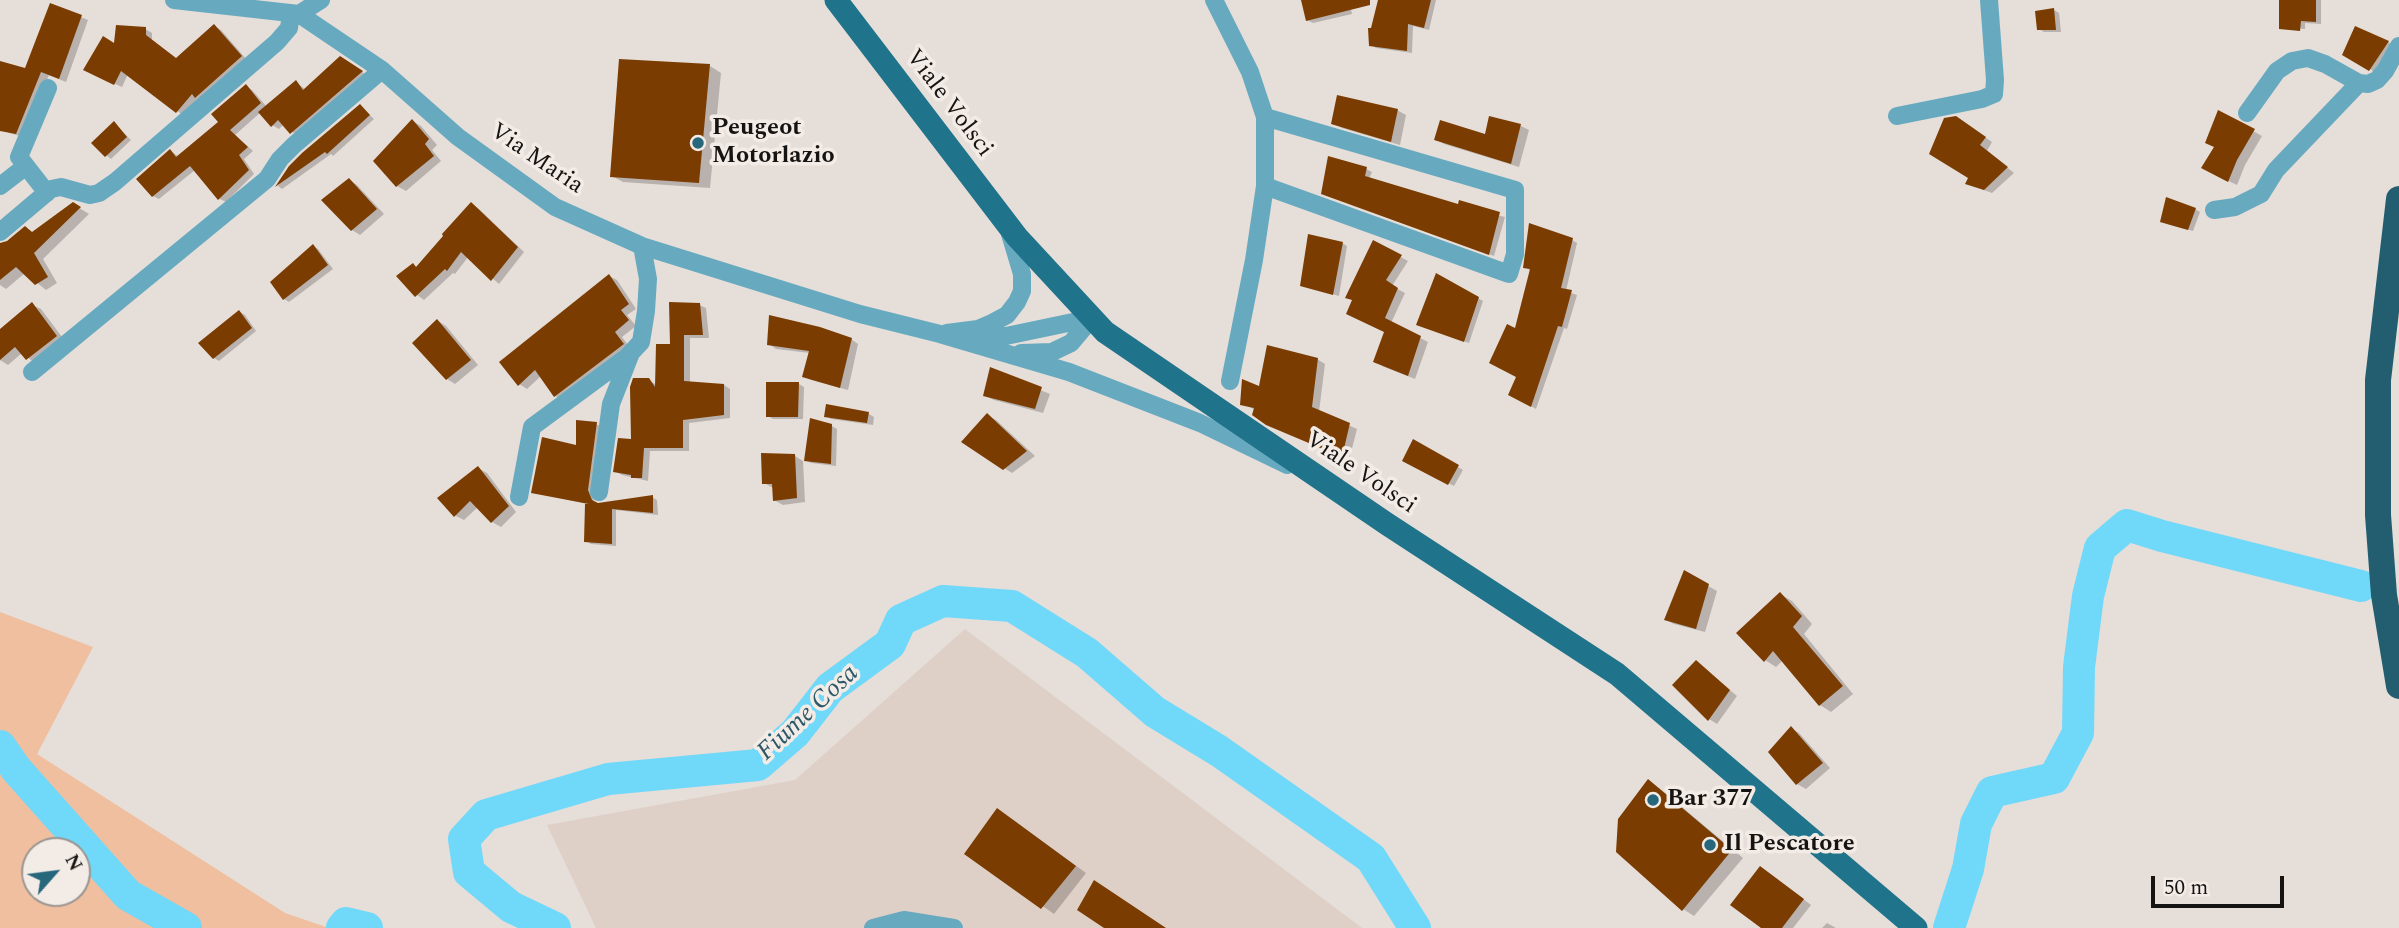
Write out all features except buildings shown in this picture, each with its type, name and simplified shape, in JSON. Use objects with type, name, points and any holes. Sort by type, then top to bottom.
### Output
[{"type":"highway","points":[[2399,199],[2378,380],[2378,515],[2384,595],[2399,686]]},
{"type":"main road","name":"Viale Volsci","points":[[836,0],[1006,222],[1105,332],[1322,480],[1617,674],[1916,928]]},
{"type":"street","name":"Via Maria","points":[[174,0],[289,10],[383,69],[458,137],[555,208],[642,246],[860,314],[940,334]]},
{"type":"street","points":[[0,232],[47,193],[61,187],[90,195],[99,193],[116,182],[277,42],[289,28],[289,10],[321,0]]},
{"type":"street","points":[[1213,0],[1250,72],[1265,117],[1265,186],[1254,261],[1230,381]]},
{"type":"street","points":[[1897,116],[1982,99],[1994,94],[1989,0]]},
{"type":"street","points":[[2246,113],[2277,71],[2292,61],[2308,58],[2359,83],[2368,84],[2377,80],[2399,46]]},
{"type":"street","points":[[32,372],[267,179],[280,159],[294,145],[383,69]]},
{"type":"street","points":[[2214,210],[2235,207],[2261,194],[2276,170],[2359,83]]},
{"type":"street","points":[[47,193],[19,157],[48,88]]},
{"type":"street","points":[[1265,117],[1515,190],[1515,254],[1509,274],[1265,186]]},
{"type":"street","points":[[0,186],[26,166]]},
{"type":"street","points":[[940,334],[978,329],[1007,314],[1017,302],[1022,291],[1022,274],[1006,222]]},
{"type":"street","points":[[519,497],[532,427],[641,342],[648,279],[642,246]]},
{"type":"street","points":[[940,334],[1006,335],[1092,318]]},
{"type":"street","points":[[996,351],[1033,354],[1052,352],[1071,343],[1092,318]]},
{"type":"street","points":[[940,334],[1069,372],[1159,405],[1322,480]]},
{"type":"street","points":[[599,492],[611,404],[632,351]]},
{"type":"street","points":[[873,928],[904,920],[954,928]]},
{"type":"shaded area","points":[[0,612],[93,647],[37,754],[285,913],[329,928],[0,928]]},
{"type":"shaded area","points":[[965,629],[1362,928],[596,928],[547,825],[795,780]]},
{"type":"waterway","points":[[1949,928],[1968,869],[1976,824],[1992,792],[2054,778],[2078,733],[2079,667],[2088,596],[2100,548],[2127,525],[2361,586]]},
{"type":"waterway","name":"Fiume Cosa","points":[[555,928],[511,907],[469,872],[464,839],[486,815],[608,779],[758,765],[795,733],[830,688],[890,644],[901,620],[943,601],[1012,606],[1087,653],[1155,712],[1219,751],[1371,858],[1415,928]]},
{"type":"waterway","points":[[0,746],[16,769],[128,895],[186,928]]},
{"type":"waterway","name":"Fiume Cosa","points":[[342,928],[346,923],[367,928]]},
{"type":"place","name":"Peugeot Motorlazio","points":[[698,143]]},
{"type":"place","name":"Bar 377","points":[[1653,800]]},
{"type":"place","name":"Il Pescatore","points":[[1710,845]]}]
